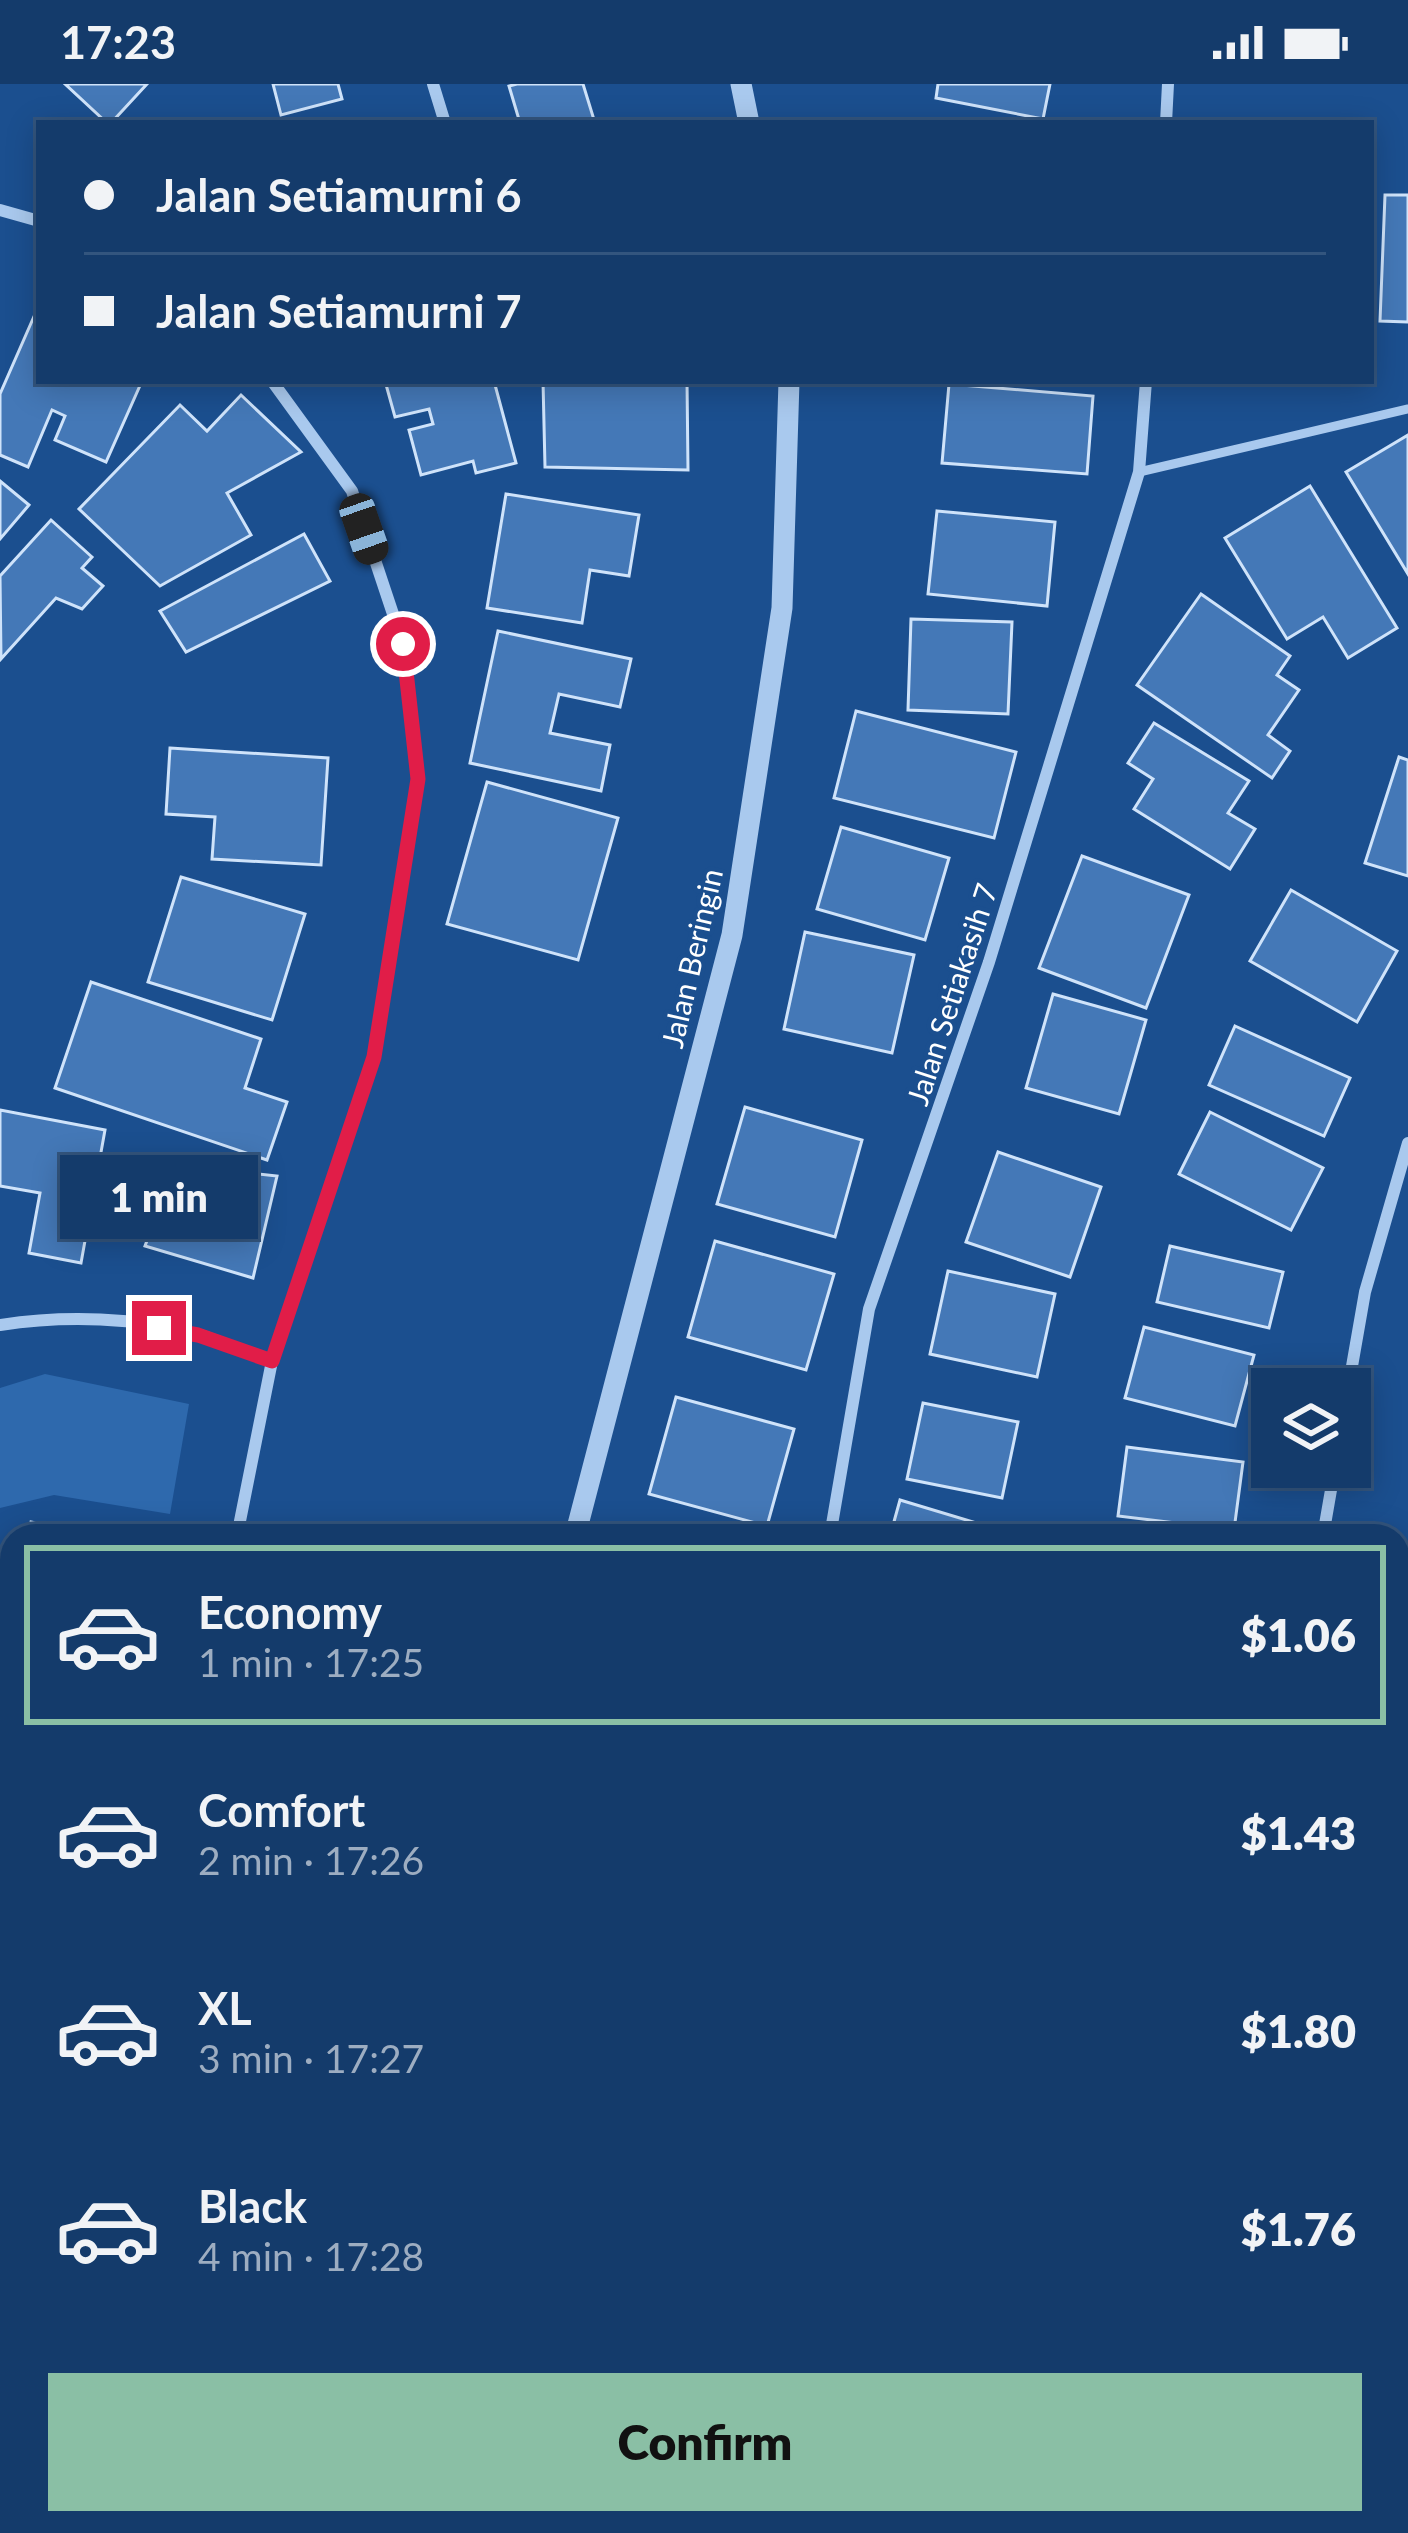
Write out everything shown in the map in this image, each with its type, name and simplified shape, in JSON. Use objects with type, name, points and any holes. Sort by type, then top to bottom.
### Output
[{"type":"street","points":[[434,84],[444,120]]},
{"type":"street","points":[[741,84],[748,120]]},
{"type":"street","points":[[1166,120],[1168,84]]},
{"type":"street","points":[[0,210],[36,220]]},
{"type":"street","points":[[239,1524],[272,1361],[374,1057],[418,779],[403,644],[352,491],[274,384]]},
{"type":"street","name":"Jalan Beringin","points":[[578,1524],[732,935],[782,608],[788,384]]},
{"type":"street","name":"Jalan Setiakasih 7","points":[[832,1524],[869,1309],[989,962],[1139,472],[1146,384]]},
{"type":"street","points":[[1352,1368],[1365,1292],[1408,1143]]},
{"type":"street","points":[[0,1325],[41,1319],[120,1321],[198,1335],[272,1361]]},
{"type":"street","points":[[1325,1524],[1331,1488]]},
{"type":"lane","points":[[1139,472],[1408,409]]},
{"type":"shaded area","points":[[45,1374],[189,1404],[170,1514],[54,1495],[0,1508],[0,1388]]},
{"type":"building","points":[[65,84],[147,84],[114,120],[104,120]]},
{"type":"building","points":[[273,84],[338,84],[342,99],[281,115]]},
{"type":"building","points":[[583,84],[594,120],[519,120],[509,86]]},
{"type":"building","points":[[938,84],[1050,84],[1043,119],[936,98]]},
{"type":"building","points":[[1385,195],[1408,195],[1408,322],[1380,321]]},
{"type":"building","points":[[36,312],[36,384],[141,384],[106,462],[55,440],[65,416],[52,410],[28,467],[0,455],[0,394]]},
{"type":"building","points":[[386,384],[495,384],[516,463],[476,473],[473,461],[421,475],[409,430],[433,424],[429,409],[395,417]]},
{"type":"building","points":[[543,384],[687,384],[688,470],[545,467]]},
{"type":"building","points":[[949,384],[1093,396],[1087,474],[942,463]]},
{"type":"building","points":[[241,395],[301,452],[227,493],[251,535],[160,586],[79,509],[180,405],[207,431]]},
{"type":"building","points":[[1408,435],[1408,574],[1346,472]]},
{"type":"building","points":[[0,481],[29,505],[0,539]]},
{"type":"building","points":[[1310,486],[1397,628],[1348,658],[1323,617],[1287,639],[1225,538]]},
{"type":"building","points":[[506,494],[639,515],[629,576],[590,570],[582,623],[487,608]]},
{"type":"building","points":[[937,511],[1055,522],[1047,606],[928,594]]},
{"type":"building","points":[[51,520],[92,557],[82,568],[103,586],[82,609],[56,598],[1,659],[0,576]]},
{"type":"building","points":[[304,534],[330,581],[186,652],[160,611]]},
{"type":"building","points":[[1201,594],[1290,656],[1277,675],[1299,690],[1268,735],[1290,751],[1272,778],[1137,685]]},
{"type":"building","points":[[911,619],[1012,622],[1008,714],[908,710]]},
{"type":"building","points":[[498,631],[631,659],[620,707],[559,694],[550,733],[610,745],[601,791],[470,763]]},
{"type":"building","points":[[856,711],[1016,752],[994,838],[834,798]]},
{"type":"building","points":[[1154,723],[1249,781],[1228,813],[1255,829],[1230,869],[1134,809],[1153,779],[1128,763]]},
{"type":"building","points":[[170,748],[328,758],[321,865],[212,859],[215,817],[166,814]]},
{"type":"building","points":[[1399,757],[1408,760],[1408,876],[1365,863]]},
{"type":"building","points":[[487,782],[618,818],[578,960],[447,924]]},
{"type":"building","points":[[841,827],[949,858],[925,940],[817,909]]},
{"type":"building","points":[[1082,856],[1189,895],[1146,1008],[1039,968]]},
{"type":"building","points":[[181,877],[305,914],[272,1020],[148,982]]},
{"type":"building","points":[[1291,890],[1397,951],[1357,1022],[1250,961]]},
{"type":"building","points":[[805,932],[914,955],[892,1053],[784,1029]]},
{"type":"building","points":[[91,982],[261,1039],[245,1088],[287,1102],[267,1160],[55,1088]]},
{"type":"building","points":[[1053,994],[1146,1020],[1119,1114],[1026,1088]]},
{"type":"building","points":[[1235,1026],[1350,1078],[1324,1136],[1209,1085]]},
{"type":"building","points":[[745,1107],[862,1140],[835,1237],[717,1204]]},
{"type":"building","points":[[0,1110],[105,1130],[81,1263],[29,1253],[40,1193],[0,1186]]},
{"type":"building","points":[[1210,1112],[1323,1168],[1291,1230],[1179,1174]]},
{"type":"building","points":[[998,1152],[1101,1187],[1070,1277],[966,1242]]},
{"type":"building","points":[[175,1165],[277,1176],[253,1278],[145,1246]]},
{"type":"building","points":[[715,1241],[834,1274],[806,1370],[688,1337]]},
{"type":"building","points":[[1170,1246],[1283,1272],[1269,1328],[1157,1302]]},
{"type":"building","points":[[948,1271],[1055,1294],[1037,1377],[930,1354]]},
{"type":"building","points":[[1144,1327],[1254,1355],[1235,1426],[1125,1398]]},
{"type":"building","points":[[676,1397],[794,1429],[768,1524],[649,1494]]},
{"type":"building","points":[[923,1403],[1018,1422],[1002,1498],[907,1479]]},
{"type":"building","points":[[1127,1447],[1243,1462],[1235,1524],[1118,1516]]},
{"type":"building","points":[[900,1500],[980,1524],[893,1524]]},
{"type":"route","points":[[159,1328],[198,1335],[272,1361],[374,1057],[418,779],[403,644]]}]
